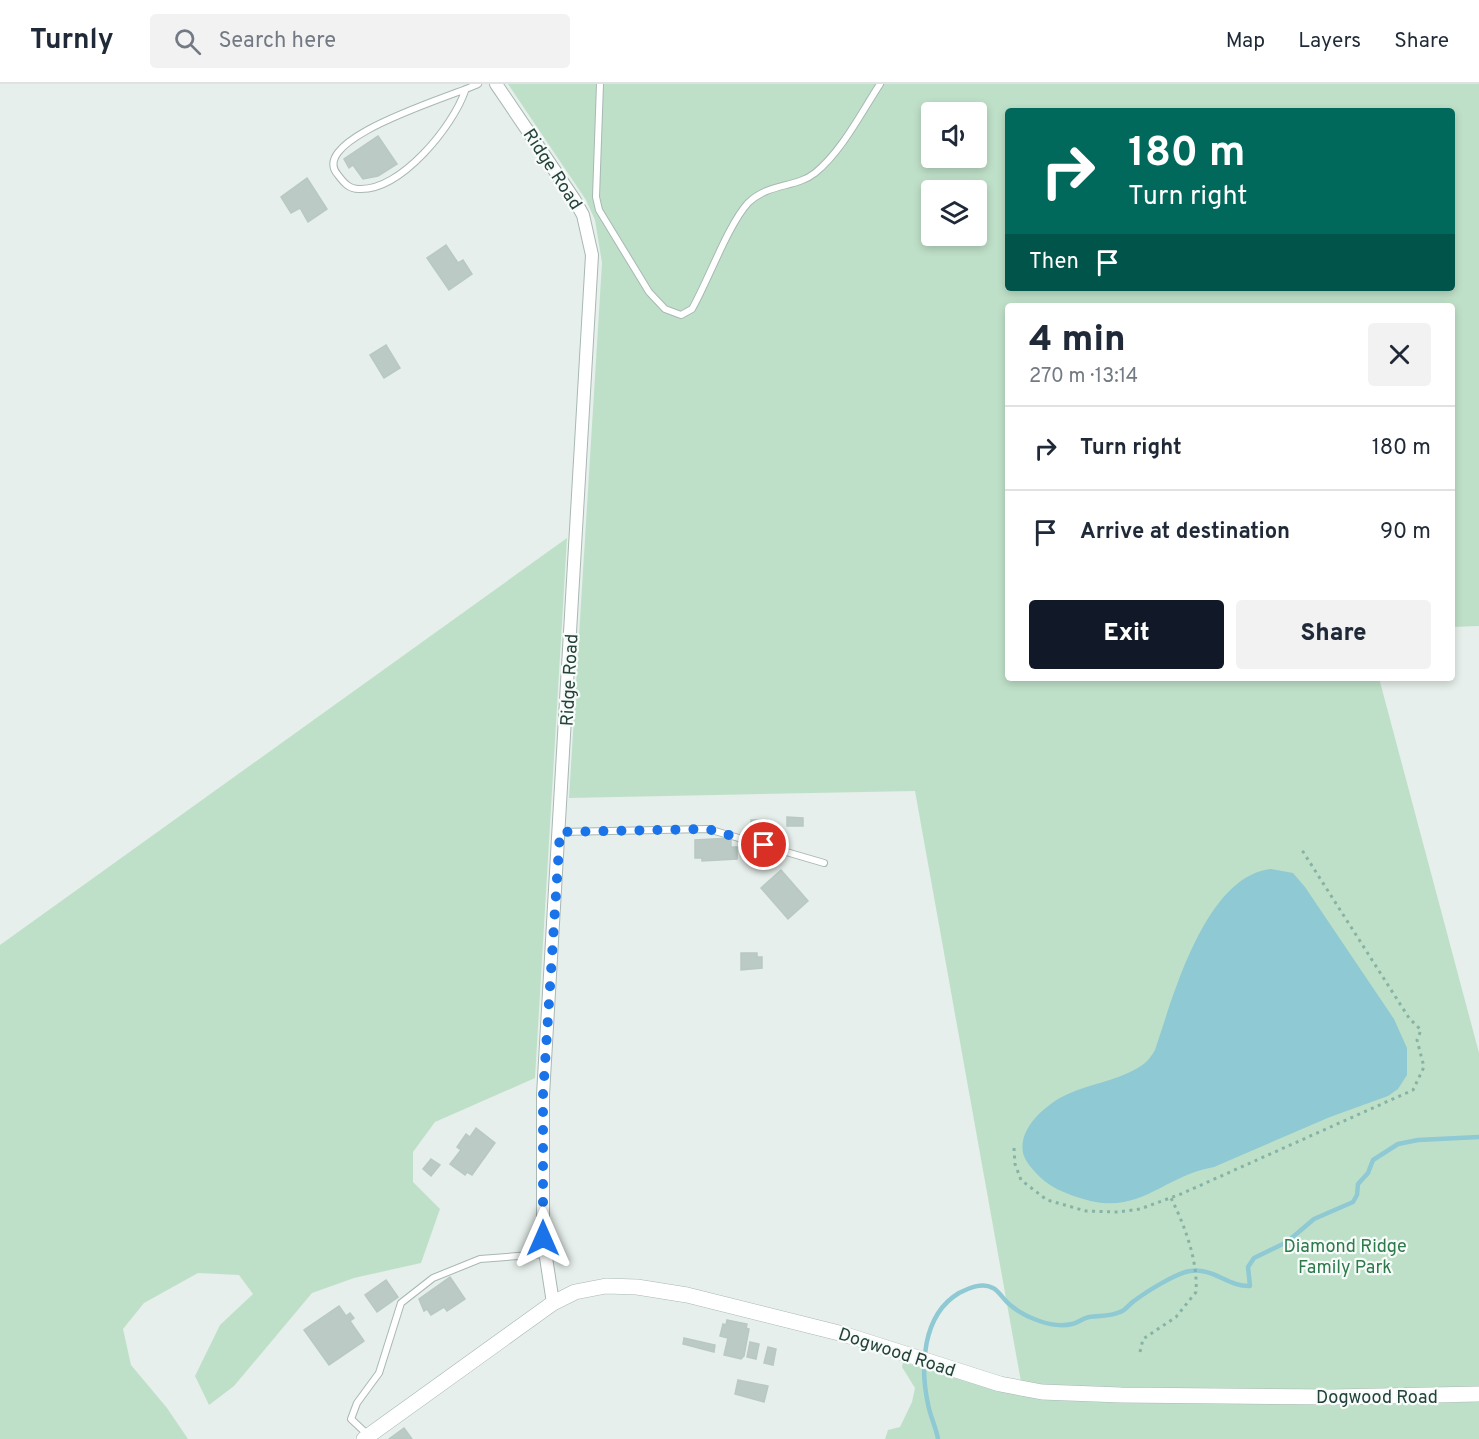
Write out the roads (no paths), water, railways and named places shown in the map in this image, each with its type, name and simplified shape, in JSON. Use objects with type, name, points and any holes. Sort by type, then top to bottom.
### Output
[{"type":"street","name":"Ridge Road","points":[[496,84],[578,207],[588,232],[592,255],[543,1095],[544,1254],[553,1303]]},
{"type":"street","name":"Dogwood Road","points":[[366,1437],[553,1303],[575,1292],[593,1287],[637,1287],[734,1306],[843,1334],[1000,1384],[1068,1394],[1332,1397],[1479,1394]]},
{"type":"lane","points":[[465,91],[459,108],[441,133],[418,159],[389,180],[369,189],[358,189],[348,187],[334,171],[333,161],[338,152],[377,124],[411,108],[465,91],[478,84]]},
{"type":"lane","points":[[600,84],[596,197],[599,210],[649,292],[665,309],[681,315],[692,309],[726,240],[748,203],[772,187],[813,174],[832,155],[880,84]]},
{"type":"lane","points":[[560,832],[708,829],[824,863]]},
{"type":"lane","points":[[366,1437],[351,1419],[357,1403],[379,1373],[401,1303],[433,1278],[480,1259],[544,1254]]},
{"type":"water","points":[[1271,869],[1293,873],[1305,887],[1394,1019],[1407,1048],[1407,1075],[1398,1089],[1388,1096],[1330,1117],[1214,1167],[1195,1172],[1133,1200],[1117,1203],[1098,1202],[1072,1195],[1049,1184],[1034,1171],[1024,1156],[1022,1146],[1028,1127],[1042,1111],[1060,1098],[1128,1073],[1147,1061],[1155,1050],[1182,971],[1210,915],[1228,893],[1248,877]]},
{"type":"waterway","points":[[938,1439],[929,1408],[924,1374],[927,1343],[937,1314],[959,1293],[976,1286],[989,1286],[1022,1313],[1039,1321],[1064,1325],[1089,1317],[1120,1312],[1161,1283],[1190,1271],[1206,1272],[1235,1284],[1250,1286],[1248,1267],[1254,1258],[1287,1242],[1314,1219],[1353,1202],[1357,1195],[1358,1184],[1368,1173],[1373,1160],[1398,1144],[1418,1140],[1479,1137]]},
{"type":"park label","name":"Diamond Ridge Family Park","points":[[1345,1256]]}]
